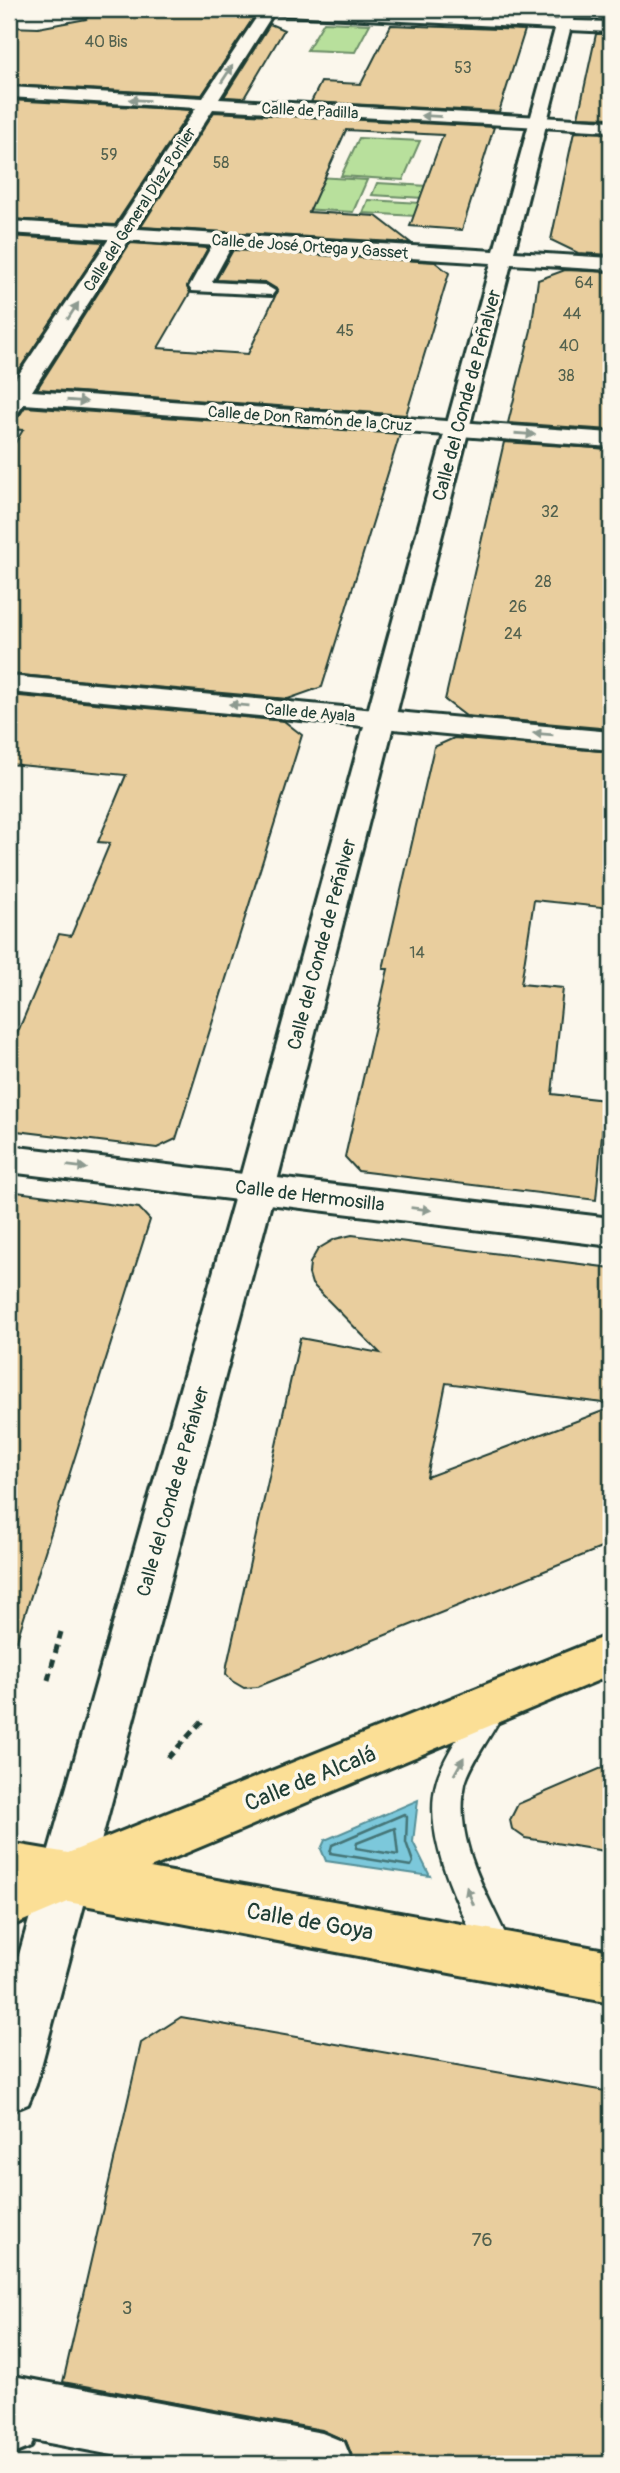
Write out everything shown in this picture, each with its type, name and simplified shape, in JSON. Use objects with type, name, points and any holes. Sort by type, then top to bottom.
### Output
[{"type":"main road","name":"Calle de Alcalá","points":[[9,1902],[65,1876],[611,1654]]},
{"type":"main road","name":"Calle de Goya","points":[[9,1867],[611,1976]]},
{"type":"street","points":[[248,9],[611,15]]},
{"type":"street","name":"Calle del General Díaz Porlier","points":[[11,401],[269,9]]},
{"type":"street","points":[[472,9],[567,15],[611,27]]},
{"type":"street","name":"Calle del Conde de Peñalver","points":[[9,2085],[256,1189],[567,15]]},
{"type":"street","name":"Calle de Padilla","points":[[9,92],[611,126]]},
{"type":"street","name":"Calle de José Ortega y Gasset","points":[[9,227],[611,264]]},
{"type":"street","points":[[225,240],[200,287],[265,292]]},
{"type":"street","name":"Calle de Don Ramón de la Cruz","points":[[11,401],[611,440]]},
{"type":"street","name":"Calle de Ayala","points":[[9,684],[611,741]]},
{"type":"street","name":"Calle de Hermosilla","points":[[9,1159],[611,1232]]},
{"type":"street","points":[[9,2425],[13,2406],[323,2464]]},
{"type":"lane","points":[[494,1703],[451,1781],[449,1833],[471,1900],[500,1956]]},
{"type":"path","points":[[48,1680],[61,1632]]},
{"type":"path","points":[[167,1758],[202,1721]]},
{"type":"green space","points":[[308,9],[436,9],[546,14],[543,20]]},
{"type":"green space","points":[[324,22],[370,24],[355,52],[307,50]]},
{"type":"green space","points":[[359,138],[420,141],[403,180],[341,176]]},
{"type":"green space","points":[[317,177],[367,180],[353,212],[302,209]]},
{"type":"green space","points":[[377,183],[445,187],[441,199],[372,195]]},
{"type":"green space","points":[[368,200],[438,204],[434,217],[363,213]]},
{"type":"water","points":[[418,1800],[413,1842],[430,1876],[326,1861],[321,1849],[325,1840]]},
{"type":"building","points":[[94,9],[241,12],[254,17],[202,95],[9,85],[9,27],[38,28],[86,19]]},
{"type":"building","points":[[270,24],[284,30],[244,98],[224,97]]},
{"type":"building","points":[[391,25],[525,30],[499,112],[311,102],[321,82],[361,84]]},
{"type":"building","points":[[596,34],[611,34],[611,118],[578,117]]},
{"type":"building","points":[[9,100],[191,110],[115,225],[9,219]]},
{"type":"building","points":[[214,112],[494,127],[462,230],[410,226],[443,135],[346,130],[309,212],[376,216],[411,243],[141,227]]},
{"type":"building","points":[[574,132],[611,133],[611,255],[578,253],[551,240]]},
{"type":"building","points":[[9,236],[104,242],[9,385],[9,274],[16,261],[9,260]]},
{"type":"building","points":[[130,243],[208,248],[187,286],[190,293],[158,348],[248,354],[278,290],[265,282],[216,280],[233,250],[435,262],[449,273],[406,415],[37,389]]},
{"type":"building","points":[[565,270],[611,272],[611,430],[508,423],[531,330],[538,280]]},
{"type":"building","points":[[25,407],[400,434],[322,687],[288,699],[9,674],[9,453],[23,430],[9,429],[9,418],[19,416]]},
{"type":"building","points":[[504,442],[611,449],[611,729],[466,716],[445,700]]},
{"type":"building","points":[[9,695],[284,721],[302,735],[176,1139],[157,1148],[9,1130],[9,1033],[17,1034],[59,934],[71,936],[110,843],[98,842],[126,775],[9,764]]},
{"type":"building","points":[[454,738],[611,752],[611,908],[534,900],[521,984],[563,988],[552,1094],[605,1100],[596,1200],[358,1171],[345,1157],[388,969],[383,969],[434,747]]},
{"type":"building","points":[[9,1191],[139,1208],[150,1220],[16,1643],[9,1642]]},
{"type":"building","points":[[352,1235],[611,1268],[611,1404],[446,1383],[427,1477],[611,1408],[611,1544],[257,1687],[244,1688],[226,1674],[227,1665],[300,1338],[380,1353],[312,1284],[309,1274],[310,1263],[318,1249],[335,1239]]},
{"type":"building","points":[[611,1764],[611,1852],[525,1838],[512,1829],[510,1820],[518,1804]]},
{"type":"building","points":[[181,2017],[611,2092],[611,2464],[355,2464],[346,2441],[322,2430],[63,2382],[141,2043]]}]
